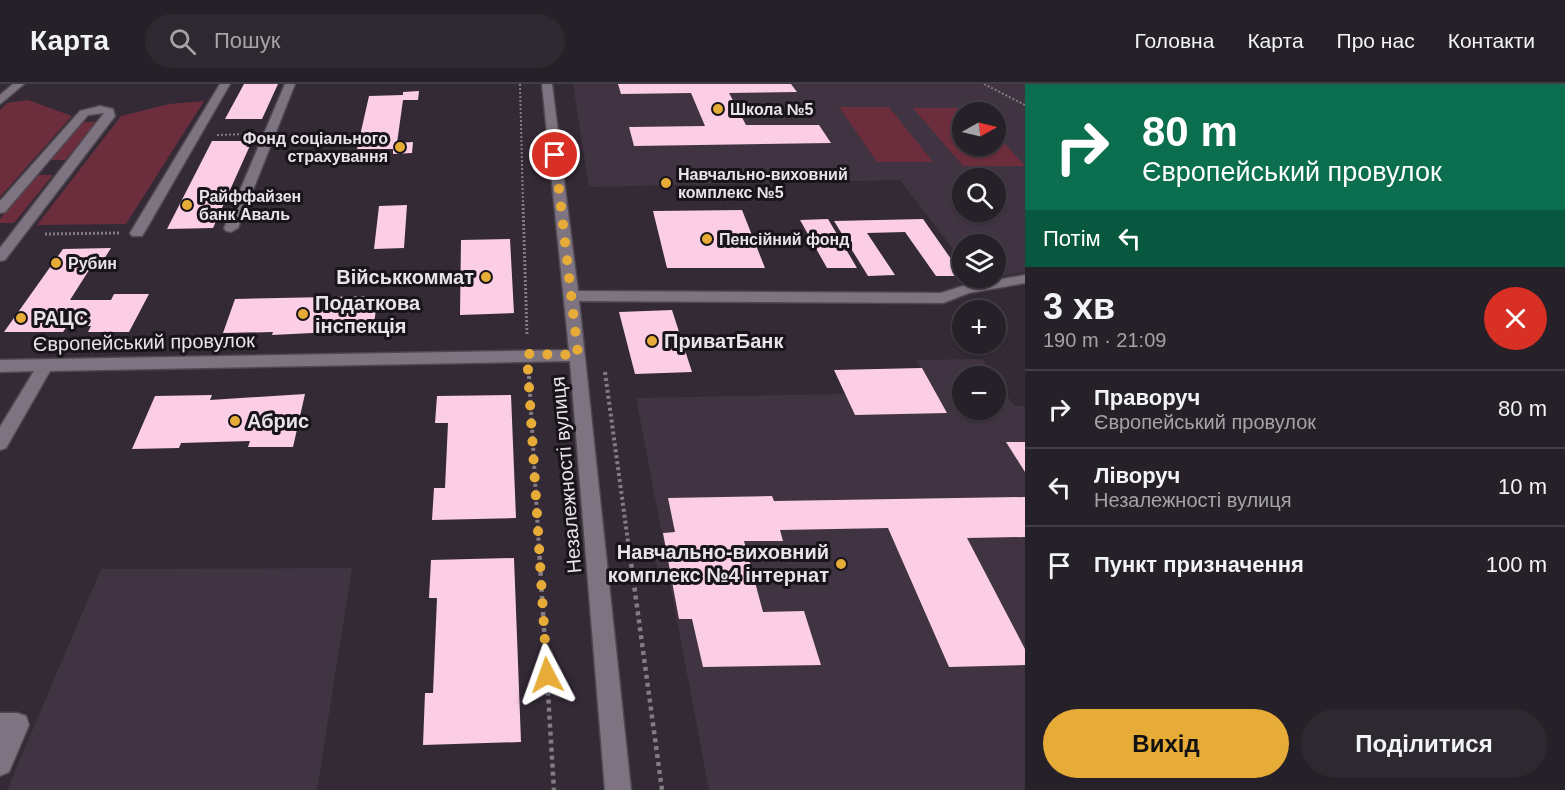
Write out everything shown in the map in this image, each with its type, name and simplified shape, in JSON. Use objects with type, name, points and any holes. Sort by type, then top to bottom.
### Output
[{"type":"street","points":[[0,101],[19,84]]},
{"type":"street","points":[[137,233],[225,84]]},
{"type":"street","points":[[231,228],[290,84]]},
{"type":"street","name":"Незалежності вулиця","points":[[548,84],[578,355],[618,790]]},
{"type":"street","points":[[0,209],[84,113],[100,109],[109,111],[110,116],[0,257]]},
{"type":"street","points":[[571,296],[943,298],[966,289],[1025,279]]},
{"type":"street","name":"Європейський провулок","points":[[0,366],[527,354],[578,355]]},
{"type":"street","points":[[0,443],[46,364]]},
{"type":"street","points":[[0,725],[17,725],[0,763]]},
{"type":"path","points":[[520,84],[527,354],[554,790]]},
{"type":"path","points":[[984,84],[1025,105]]},
{"type":"path","points":[[195,135],[270,134]]},
{"type":"path","points":[[18,234],[137,233]]},
{"type":"path","points":[[603,361],[662,790]]},
{"type":"shaded area","name":"Навчально-виховний комплекс №5","points":[[573,84],[1025,84],[1025,272],[1006,276],[1006,234],[952,234],[952,248],[900,180],[589,187]]},
{"type":"shaded area","points":[[28,100],[72,116],[0,197],[0,110],[7,103]]},
{"type":"shaded area","points":[[204,101],[126,224],[37,225],[121,116],[169,104]]},
{"type":"shaded area","points":[[839,107],[889,107],[933,162],[877,162]]},
{"type":"shaded area","points":[[913,108],[952,108],[952,153]]},
{"type":"shaded area","points":[[83,122],[97,122],[65,160],[50,160]]},
{"type":"shaded area","points":[[1006,145],[1025,166],[963,166],[954,156],[1006,156]]},
{"type":"shaded area","points":[[37,175],[53,175],[14,223],[0,223],[0,219]]},
{"type":"shaded area","name":"Навчально-виховний комплекс №4 інтернат","points":[[982,359],[987,366],[952,366],[952,420],[1006,420],[1006,394],[1014,406],[1025,406],[1025,790],[709,790],[670,583],[660,583],[653,546],[664,545],[636,398],[845,394],[834,370],[921,368],[916,360]]},
{"type":"shaded area","points":[[352,568],[317,790],[7,790],[101,569]]},
{"type":"building","points":[[244,84],[278,84],[262,119],[225,119]]},
{"type":"building","name":"Школа №5","points":[[618,84],[791,84],[797,92],[729,93],[746,125],[819,125],[831,143],[634,146],[629,127],[705,126],[691,93],[621,94]]},
{"type":"building","points":[[419,91],[418,100],[403,100],[397,143],[413,142],[412,153],[393,154],[393,149],[357,149],[369,96],[403,95],[403,92]]},
{"type":"building","points":[[212,141],[252,141],[213,228],[167,229]]},
{"type":"building","points":[[407,205],[404,248],[374,249],[379,206]]},
{"type":"building","name":"Пенсійний фонд","points":[[742,210],[765,268],[667,268],[653,211]]},
{"type":"building","points":[[828,219],[857,268],[827,268],[800,220]]},
{"type":"building","points":[[923,219],[952,260],[952,276],[936,276],[905,232],[867,233],[895,275],[868,276],[834,221]]},
{"type":"building","name":"Військкоммат","points":[[510,239],[514,313],[460,315],[461,240]]},
{"type":"building","points":[[111,248],[99,267],[91,267],[70,300],[111,300],[114,294],[149,294],[129,332],[88,332],[91,326],[67,326],[63,332],[4,332],[63,249]]},
{"type":"building","name":"Податкова інспекція","points":[[378,296],[373,330],[272,335],[273,332],[223,333],[235,299]]},
{"type":"building","points":[[672,310],[692,372],[635,374],[619,312]]},
{"type":"building","points":[[922,368],[947,413],[855,415],[834,370]]},
{"type":"building","points":[[305,394],[293,447],[248,447],[250,441],[181,443],[179,448],[132,449],[155,396],[212,395],[210,400]]},
{"type":"building","points":[[511,395],[516,518],[432,520],[434,488],[445,488],[448,423],[435,423],[437,396]]},
{"type":"building","points":[[1006,442],[1025,442],[1025,472]]},
{"type":"building","points":[[772,496],[774,501],[1025,497],[1025,537],[967,538],[1025,649],[1025,665],[949,667],[888,528],[780,530],[783,541],[744,541],[763,612],[804,611],[821,665],[703,667],[692,619],[679,619],[663,533],[675,532],[668,498]]},
{"type":"building","points":[[514,558],[521,742],[423,745],[425,693],[433,693],[437,598],[429,598],[431,560]]},
{"type":"place","name":"Школа №5","points":[[718,109]]},
{"type":"place","name":"Фонд соціального страхування","points":[[400,147]]},
{"type":"place","name":"Навчально-виховний комплекс №5","points":[[666,183]]},
{"type":"place","name":"Райффайзен банк Аваль","points":[[187,205]]},
{"type":"place","name":"Пенсійний фонд","points":[[707,239]]},
{"type":"place","name":"Рубин","points":[[56,263]]},
{"type":"place","name":"Військкоммат","points":[[486,277]]},
{"type":"place","name":"Податкова інспекція","points":[[303,314]]},
{"type":"place","name":"РАЦС","points":[[21,318]]},
{"type":"place","name":"ПриватБанк","points":[[652,341]]},
{"type":"place","name":"Абрис","points":[[235,421]]},
{"type":"place","name":"Навчально-виховний комплекс №4 інтернат","points":[[841,564]]},
{"type":"route","points":[[547,675],[527,354],[578,355],[555,155]]}]
